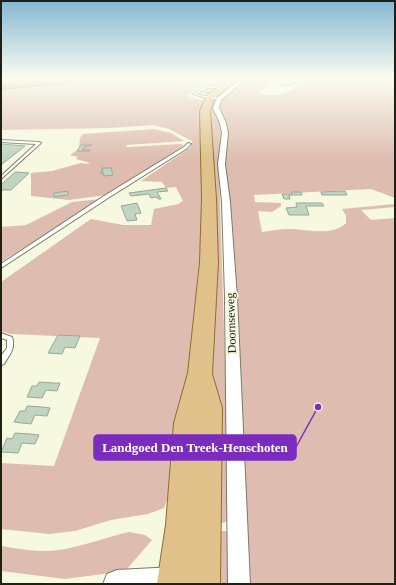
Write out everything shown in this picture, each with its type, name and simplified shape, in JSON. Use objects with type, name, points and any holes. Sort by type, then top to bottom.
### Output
[{"type":"main road","name":"Doornseweg","points":[[182,583],[206,526],[208,408],[200,373],[209,262],[209,199],[205,120],[207,105]]},
{"type":"street","name":"Doornseweg","points":[[217,105],[216,108],[223,123],[225,133],[221,168],[226,201],[231,301],[236,527],[239,584]]},
{"type":"street","points":[[117,584],[182,583]]},
{"type":"lane","points":[[1,141],[39,143],[1,178]]},
{"type":"lane","points":[[1,266],[189,144]]},
{"type":"lane","points":[[1,336],[10,339],[10,348],[1,362]]},
{"type":"shaded area","points":[[1,105],[204,105],[200,118],[202,228],[200,253],[188,373],[173,484],[164,508],[148,514],[111,520],[75,531],[49,534],[1,529],[1,463],[54,466],[100,338],[11,334],[1,331],[1,282],[91,219],[123,225],[151,225],[154,209],[178,204],[183,201],[176,187],[166,188],[162,182],[141,181],[191,147],[192,141],[169,129],[153,125],[109,128],[1,130]]},
{"type":"shaded area","points":[[210,105],[215,105],[214,107],[221,126],[219,172],[230,519],[224,523],[213,521],[209,366]]},
{"type":"shaded area","points":[[220,105],[395,105],[395,198],[371,189],[254,195],[255,202],[281,203],[281,206],[272,212],[258,211],[262,232],[285,229],[318,231],[334,230],[346,223],[346,216],[342,209],[395,204],[395,207],[361,210],[371,220],[395,218],[395,584],[251,584],[223,160],[226,146]]},
{"type":"shaded area","points":[[154,129],[171,133],[184,141],[126,145],[127,147],[184,145],[175,153],[107,195],[69,200],[31,196],[31,173],[52,171],[81,163],[90,163],[76,159],[78,157],[70,155],[79,149],[80,138],[83,134]]},
{"type":"shaded area","points":[[101,199],[1,262],[1,227],[26,225],[72,202]]},
{"type":"shaded area","points":[[215,531],[226,531],[231,537],[232,584],[213,584]]},
{"type":"shaded area","points":[[129,532],[145,535],[152,540],[127,569],[65,579],[1,571],[1,546],[44,551],[66,549]]},
{"type":"building","points":[[1,144],[25,146],[1,165]]},
{"type":"building","points":[[81,145],[92,145],[84,147],[82,150],[90,151],[77,151]]},
{"type":"building","points":[[102,168],[111,168],[113,175],[104,176],[103,173],[101,174],[101,172],[103,172]]},
{"type":"building","points":[[15,172],[29,173],[11,190],[1,190],[1,185]]},
{"type":"building","points":[[166,188],[168,191],[157,192],[161,199],[158,199],[157,197],[151,198],[149,194],[131,196],[129,193]]},
{"type":"building","points":[[68,191],[68,195],[54,197],[54,193]]},
{"type":"building","points":[[345,191],[347,195],[322,195],[321,192]]},
{"type":"building","points":[[291,192],[301,192],[302,195],[289,195],[290,199],[284,199],[282,194],[292,194]]},
{"type":"building","points":[[137,203],[141,213],[135,214],[137,220],[127,221],[121,206]]},
{"type":"building","points":[[296,203],[322,203],[324,206],[306,206],[309,215],[289,215],[286,208],[297,207]]},
{"type":"building","points":[[58,335],[80,336],[75,348],[65,347],[62,354],[48,353]]},
{"type":"building","points":[[39,382],[60,383],[57,391],[46,390],[42,398],[27,397],[32,386],[37,386]]},
{"type":"building","points":[[27,406],[50,408],[47,416],[35,415],[31,424],[14,422],[20,411],[25,411]]},
{"type":"building","points":[[15,433],[39,435],[35,444],[22,443],[18,453],[1,452],[7,438],[12,439]]},
{"type":"place","name":"Landgoed Den Treek-Henschoten","points":[[318,407]]}]
